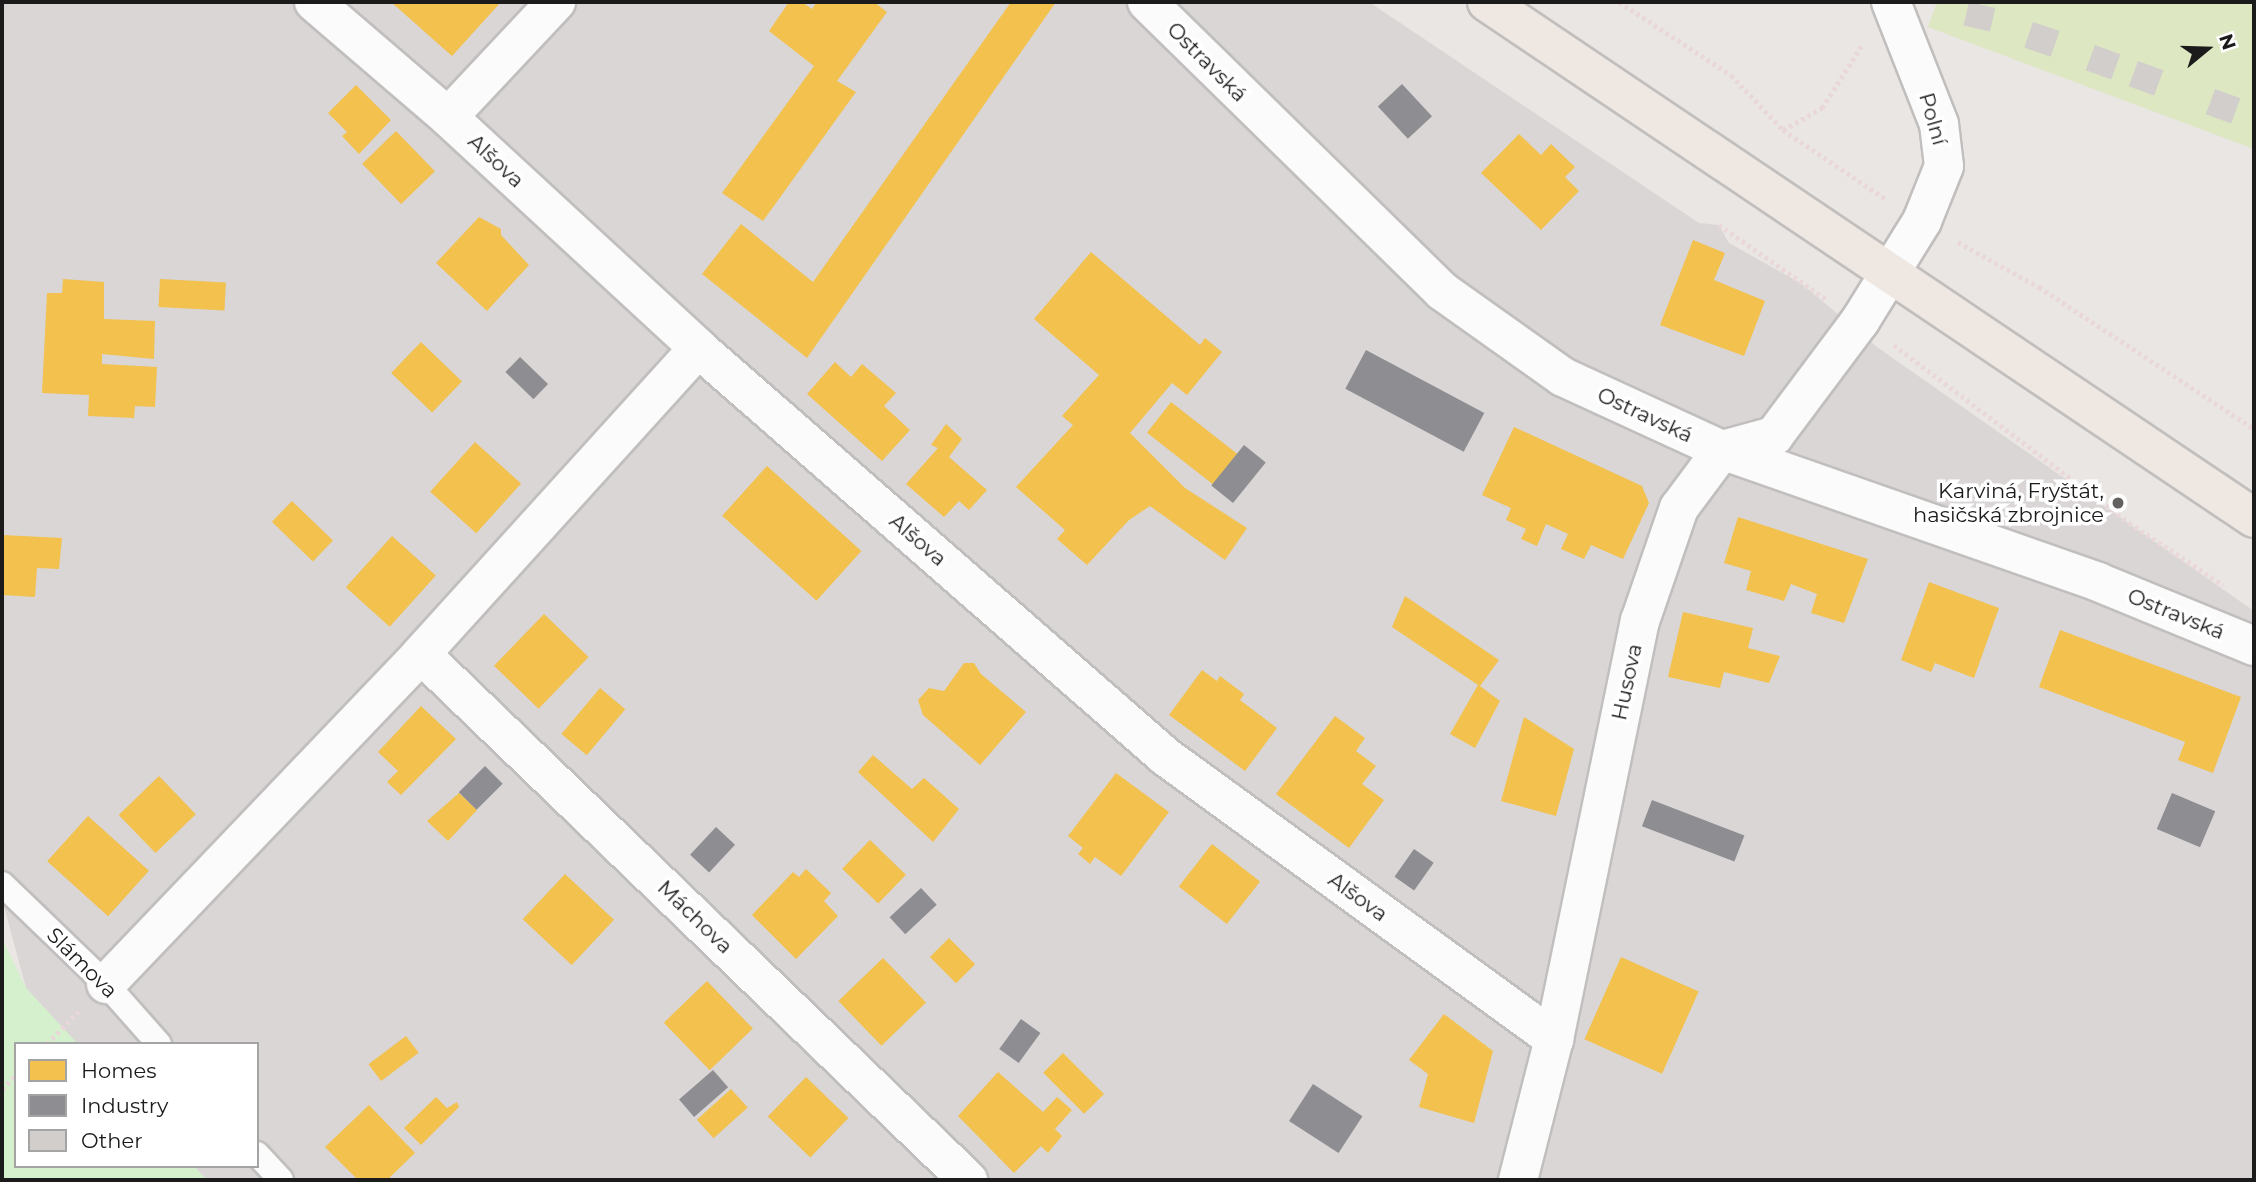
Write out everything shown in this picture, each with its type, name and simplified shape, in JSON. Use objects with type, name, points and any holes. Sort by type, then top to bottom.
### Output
[{"type":"main road","points":[[1488,2],[2254,517]]},
{"type":"street","name":"Alšova","points":[[314,2],[448,117],[698,348],[1166,757],[1554,1039]]},
{"type":"street","points":[[448,117],[556,2]]},
{"type":"street","name":"Ostravská","points":[[1147,2],[1442,291],[1563,377],[1721,450],[2098,582],[2254,646]]},
{"type":"street","name":"Polní","points":[[1891,2],[1939,124],[1944,166],[1922,221],[1891,271]]},
{"type":"street","points":[[1721,450],[1774,436],[1860,321],[1891,271]]},
{"type":"street","points":[[106,984],[421,654],[698,348]]},
{"type":"street","name":"Husova","points":[[1518,1180],[1554,1039],[1640,621],[1679,509],[1721,450]]},
{"type":"street","name":"Máchova","points":[[421,654],[968,1180]]},
{"type":"lane","name":"Slámova","points":[[2,884],[106,984],[157,1042]]},
{"type":"lane","points":[[259,1156],[281,1180]]},
{"type":"path","points":[[1619,2],[1731,75],[1783,130],[1922,221],[2039,287],[2254,429]]},
{"type":"path","points":[[1783,130],[1822,108],[1864,41]]},
{"type":"path","points":[[1719,225],[1950,383],[1989,420],[2129,523],[2230,590]]},
{"type":"shaded area","points":[[2,2],[1369,2],[1699,223],[1719,225],[1729,243],[1802,284],[1877,347],[2254,611],[2254,1180],[203,1180],[192,1168],[259,1168],[259,1042],[75,1042],[26,988],[2,899]]},
{"type":"green space","points":[[1937,2],[2254,2],[2254,149],[1928,27]]},
{"type":"green space","points":[[2,938],[26,988],[76,1042],[14,1042],[14,1168],[196,1168],[207,1180],[2,1180]]},
{"type":"building: Homes","points":[[391,2],[501,2],[452,56]]},
{"type":"building: Homes","points":[[789,2],[802,2],[812,9],[817,2],[874,2],[887,12],[837,81],[856,92],[763,221],[722,193],[814,66],[769,31]]},
{"type":"building: Homes","points":[[1011,2],[1056,2],[807,358],[702,274],[741,224],[813,282]]},
{"type":"building: Homes","points":[[356,85],[391,120],[359,154],[342,136],[347,132],[328,113]]},
{"type":"building: Homes","points":[[396,131],[435,171],[401,204],[362,164]]},
{"type":"building: Homes","points":[[1519,134],[1541,155],[1551,144],[1575,167],[1565,177],[1579,191],[1541,230],[1481,173]]},
{"type":"building: Homes","points":[[479,217],[501,229],[501,235],[529,265],[487,311],[436,263]]},
{"type":"building: Homes","points":[[1693,240],[1725,253],[1714,280],[1765,301],[1744,356],[1660,325]]},
{"type":"building: Homes","points":[[1091,252],[1200,345],[1205,338],[1222,352],[1187,395],[1172,383],[1130,433],[1185,488],[1247,528],[1225,560],[1150,506],[1129,520],[1087,565],[1057,539],[1065,530],[1016,487],[1073,425],[1062,416],[1099,375],[1034,319]]},
{"type":"building: Homes","points":[[63,279],[104,282],[104,319],[155,321],[154,359],[102,354],[102,364],[157,367],[155,407],[135,406],[134,418],[88,416],[89,395],[42,393],[47,293],[62,293]]},
{"type":"building: Homes","points":[[160,279],[226,282],[224,310],[159,307]]},
{"type":"building: Homes","points":[[421,342],[462,382],[432,413],[391,373]]},
{"type":"building: Homes","points":[[835,362],[851,377],[862,364],[896,393],[884,406],[910,430],[882,461],[807,394]]},
{"type":"building: Homes","points":[[1171,402],[1237,454],[1213,484],[1147,433]]},
{"type":"building: Homes","points":[[946,424],[962,439],[949,457],[987,490],[969,510],[959,501],[944,517],[906,484],[938,448],[931,445]]},
{"type":"building: Homes","points":[[1514,427],[1642,486],[1649,503],[1623,559],[1591,545],[1584,559],[1561,549],[1568,534],[1546,524],[1537,546],[1521,539],[1526,529],[1506,520],[1511,508],[1482,495]]},
{"type":"building: Homes","points":[[475,442],[521,483],[476,533],[430,492]]},
{"type":"building: Homes","points":[[767,466],[861,551],[817,601],[722,516]]},
{"type":"building: Homes","points":[[292,501],[333,541],[313,561],[272,522]]},
{"type":"building: Homes","points":[[1738,517],[1868,559],[1844,623],[1811,613],[1817,594],[1791,584],[1784,601],[1746,590],[1751,571],[1724,563]]},
{"type":"building: Homes","points":[[2,535],[62,538],[59,569],[37,568],[35,597],[2,595]]},
{"type":"building: Homes","points":[[392,536],[436,575],[390,627],[346,587]]},
{"type":"building: Homes","points":[[1929,582],[1999,608],[1974,678],[1935,663],[1931,672],[1901,660]]},
{"type":"building: Homes","points":[[1405,596],[1499,660],[1480,686],[1500,701],[1475,748],[1450,734],[1478,685],[1392,627]]},
{"type":"building: Homes","points":[[1683,612],[1753,628],[1748,648],[1780,656],[1769,683],[1724,672],[1720,688],[1668,677]]},
{"type":"building: Homes","points":[[544,614],[589,657],[539,709],[494,666]]},
{"type":"building: Homes","points":[[2060,630],[2241,697],[2213,773],[2178,760],[2185,742],[2039,687]]},
{"type":"building: Homes","points":[[964,663],[974,663],[981,674],[1026,712],[980,765],[923,715],[918,700],[929,688],[944,691]]},
{"type":"building: Homes","points":[[1202,670],[1217,681],[1220,676],[1244,694],[1240,700],[1277,728],[1245,771],[1169,715]]},
{"type":"building: Homes","points":[[600,688],[625,709],[587,755],[561,734]]},
{"type":"building: Homes","points":[[421,706],[456,739],[401,795],[387,782],[398,771],[378,752]]},
{"type":"building: Homes","points":[[1335,716],[1365,738],[1356,751],[1376,766],[1362,784],[1384,800],[1349,848],[1276,794]]},
{"type":"building: Homes","points":[[1524,717],[1574,749],[1556,816],[1501,801]]},
{"type":"building: Homes","points":[[873,755],[912,789],[924,778],[959,809],[933,842],[858,772]]},
{"type":"building: Homes","points":[[1116,773],[1169,812],[1121,876],[1095,857],[1090,864],[1078,854],[1083,848],[1068,836]]},
{"type":"building: Homes","points":[[159,776],[196,814],[156,853],[119,815]]},
{"type":"building: Homes","points":[[459,793],[477,810],[448,841],[427,821]]},
{"type":"building: Homes","points":[[88,816],[149,871],[108,916],[47,861]]},
{"type":"building: Homes","points":[[870,840],[906,875],[878,904],[842,869]]},
{"type":"building: Homes","points":[[1212,844],[1260,882],[1227,924],[1179,887]]},
{"type":"building: Homes","points":[[806,869],[831,893],[824,901],[838,916],[796,959],[752,915],[793,872],[799,877]]},
{"type":"building: Homes","points":[[565,874],[614,920],[572,965],[523,919]]},
{"type":"building: Homes","points":[[949,938],[975,964],[956,983],[930,957]]},
{"type":"building: Homes","points":[[1621,957],[1699,992],[1662,1074],[1584,1039]]},
{"type":"building: Homes","points":[[883,958],[926,1003],[881,1046],[838,1001]]},
{"type":"building: Homes","points":[[707,981],[753,1028],[710,1070],[664,1023]]},
{"type":"building: Homes","points":[[1444,1014],[1493,1051],[1474,1123],[1419,1107],[1428,1074],[1409,1060]]},
{"type":"building: Homes","points":[[406,1036],[419,1053],[381,1081],[368,1064]]},
{"type":"building: Homes","points":[[1063,1053],[1104,1094],[1084,1114],[1043,1073]]},
{"type":"building: Homes","points":[[998,1072],[1043,1112],[1057,1097],[1072,1110],[1055,1129],[1062,1136],[1048,1153],[1041,1146],[1014,1173],[958,1116]]},
{"type":"building: Homes","points":[[806,1077],[848,1118],[810,1158],[768,1117]]},
{"type":"building: Homes","points":[[731,1089],[748,1108],[714,1138],[697,1120]]},
{"type":"building: Homes","points":[[436,1097],[447,1108],[457,1102],[459,1107],[421,1145],[404,1128]]},
{"type":"building: Homes","points":[[369,1105],[415,1153],[387,1180],[358,1180],[325,1147]]},
{"type":"building: Industry","points":[[1402,84],[1432,116],[1408,139],[1378,107]]},
{"type":"building: Industry","points":[[1366,350],[1484,413],[1464,452],[1345,389]]},
{"type":"building: Industry","points":[[520,357],[548,384],[533,399],[505,372]]},
{"type":"building: Industry","points":[[1244,445],[1266,463],[1233,503],[1211,485]]},
{"type":"building: Industry","points":[[485,766],[503,784],[477,810],[459,792]]},
{"type":"building: Industry","points":[[2172,793],[2215,811],[2200,847],[2157,829]]},
{"type":"building: Industry","points":[[1652,800],[1744,835],[1734,862],[1642,826]]},
{"type":"building: Industry","points":[[716,827],[735,845],[709,873],[690,855]]},
{"type":"building: Industry","points":[[1414,849],[1434,863],[1414,891],[1394,877]]},
{"type":"building: Industry","points":[[921,888],[937,905],[905,934],[890,917]]},
{"type":"building: Industry","points":[[1021,1019],[1040,1033],[1019,1063],[999,1049]]},
{"type":"building: Industry","points":[[713,1070],[728,1087],[694,1117],[679,1100]]},
{"type":"building: Industry","points":[[1313,1084],[1362,1116],[1339,1153],[1289,1121]]},
{"type":"building: Other","points":[[1969,2],[1995,8],[1990,31],[1964,25]]},
{"type":"building: Other","points":[[2033,22],[2059,31],[2051,57],[2024,48]]},
{"type":"building: Other","points":[[2095,45],[2120,54],[2111,80],[2086,70]]},
{"type":"building: Other","points":[[2138,61],[2163,70],[2154,96],[2129,86]]},
{"type":"building: Other","points":[[2215,89],[2240,98],[2231,124],[2206,114]]},
{"type":"place","name":"Karviná, Fryštát, hasičská zbrojnice","points":[[2118,503]]}]
